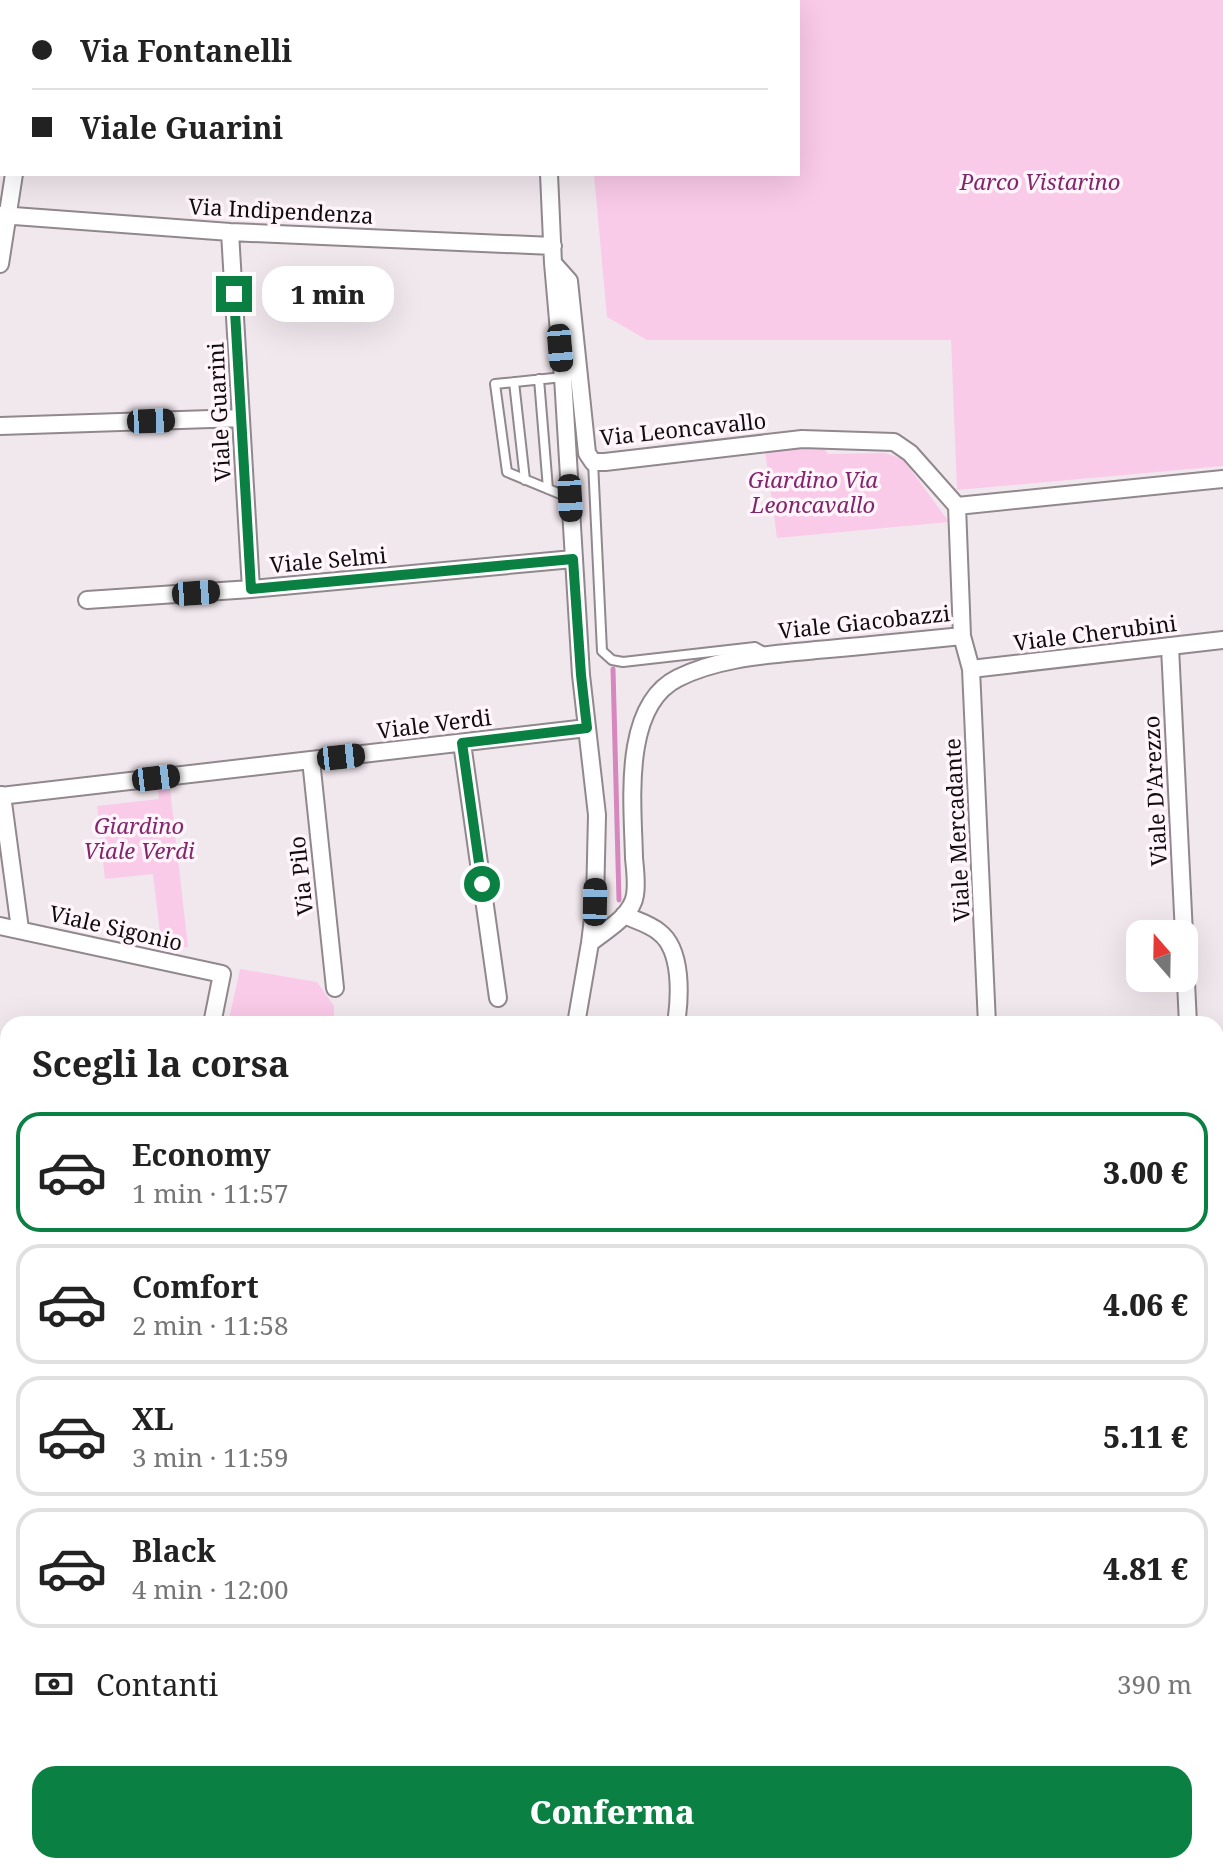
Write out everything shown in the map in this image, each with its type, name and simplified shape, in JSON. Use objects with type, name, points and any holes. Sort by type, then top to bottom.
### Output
[{"type":"street","points":[[0,264],[4,216],[14,176]]},
{"type":"street","points":[[549,176],[581,675],[597,815],[595,902],[577,1016]]},
{"type":"street","name":"Via Indipendenza","points":[[4,216],[553,254]]},
{"type":"street","name":"Viale Guarini","points":[[230,232],[251,589]]},
{"type":"street","name":"Via Leoncavallo","points":[[553,254],[569,281],[587,453],[593,462],[802,439],[894,442],[910,453],[957,506]]},
{"type":"street","points":[[0,426],[241,418]]},
{"type":"street","points":[[957,506],[1223,479]]},
{"type":"street","name":"Viale Giacobazzi","points":[[624,915],[635,896],[632,777],[635,747],[646,714],[657,694],[677,678],[720,663],[768,655],[962,636],[957,506]]},
{"type":"street","name":"Viale Selmi","points":[[87,600],[251,589],[573,559]]},
{"type":"street","name":"Viale Mercadante","points":[[962,636],[971,669],[987,1016]]},
{"type":"street","name":"Viale Cherubini","points":[[971,669],[1223,640]]},
{"type":"street","name":"Viale D'Arezzo","points":[[1170,647],[1183,920]]},
{"type":"street","name":"Viale Verdi","points":[[1,796],[587,728]]},
{"type":"street","points":[[462,743],[498,998]]},
{"type":"street","name":"Via Pilo","points":[[311,760],[335,988]]},
{"type":"street","points":[[1,796],[20,929]]},
{"type":"street","points":[[590,943],[624,915],[659,931],[676,961],[677,1016]]},
{"type":"street","name":"Viale Sigonio","points":[[0,926],[222,974],[214,1016]]},
{"type":"street","points":[[1186,992],[1188,1016]]},
{"type":"lane","points":[[563,377],[495,384],[507,472],[570,498]]},
{"type":"lane","points":[[539,379],[548,489]]},
{"type":"lane","points":[[514,382],[525,480]]},
{"type":"lane","points":[[593,462],[602,651],[612,660],[623,662],[755,647],[768,655]]},
{"type":"green space","name":"Parco Vistarino","points":[[800,0],[1223,0],[1223,466],[957,490],[951,340],[647,340],[607,317],[594,176],[800,176]]},
{"type":"green space","name":"Giardino Via Leoncavallo","points":[[821,445],[828,454],[885,453],[903,459],[949,522],[777,538],[765,451]]},
{"type":"green space","name":"Giardino Viale Verdi","points":[[170,789],[188,947],[162,950],[153,874],[105,879],[97,806],[159,799],[158,790]]},
{"type":"green space","points":[[240,969],[317,982],[334,1006],[334,1016],[230,1016]]},
{"type":"waterway","points":[[613,669],[619,900]]},
{"type":"route","points":[[234,294],[251,589],[573,559],[587,728],[462,743],[482,884]]}]
